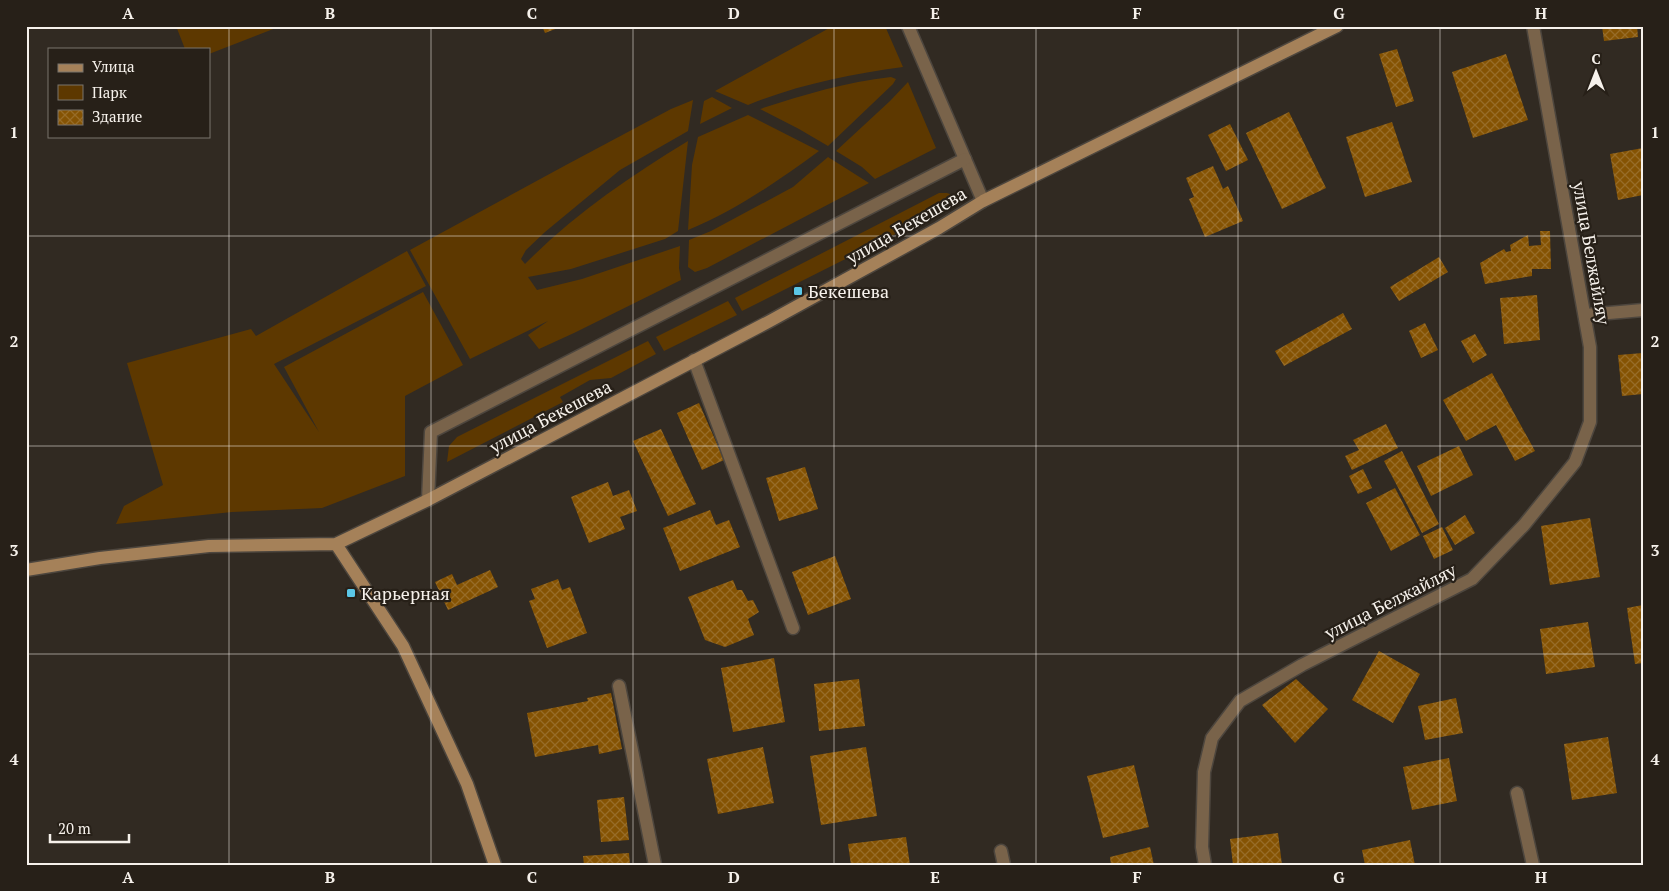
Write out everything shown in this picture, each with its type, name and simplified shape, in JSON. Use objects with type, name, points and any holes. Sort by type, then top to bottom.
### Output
[{"type":"main road","name":"улица Бекешева","points":[[336,544],[428,500],[770,321],[940,228],[984,201],[1337,26]]},
{"type":"main road","points":[[26,570],[100,558],[209,546],[336,544],[403,646],[467,784],[495,865]]},
{"type":"street","points":[[908,26],[984,201]]},
{"type":"street","name":"улица Белжайляу","points":[[1205,865],[1202,847],[1204,772],[1212,738],[1240,701],[1310,661],[1472,579],[1524,525],[1575,462],[1590,422],[1590,347],[1586,315],[1533,26]]},
{"type":"street","points":[[428,500],[431,432],[966,159]]},
{"type":"street","points":[[1586,315],[1643,310]]},
{"type":"street","points":[[694,360],[793,628]]},
{"type":"street","points":[[619,686],[655,865]]},
{"type":"street","points":[[1517,793],[1533,865]]},
{"type":"street","points":[[1001,850],[1004,865]]},
{"type":"green space","points":[[176,26],[281,26],[210,54],[210,48],[185,48]]},
{"type":"green space","points":[[833,26],[885,26],[903,67],[824,81],[748,105],[715,91]]},
{"type":"green space","points":[[891,77],[896,79],[893,84],[828,146],[760,109],[825,90]]},
{"type":"green space","points":[[908,82],[936,148],[875,179],[862,167],[836,151]]},
{"type":"green space","points":[[712,97],[732,108],[700,124],[704,101]]},
{"type":"green space","points":[[693,100],[688,131],[620,170],[545,232],[526,250],[521,259],[525,264],[582,213],[644,169],[688,141],[678,231],[665,239],[571,269],[528,277],[537,290],[582,279],[680,246],[679,268],[681,280],[539,349],[528,335],[548,321],[470,359],[410,250],[671,109]]},
{"type":"green space","points":[[748,115],[819,151],[739,205],[688,230],[692,165],[698,137]]},
{"type":"green space","points":[[828,157],[869,183],[707,268],[695,272],[688,267],[689,240],[711,231],[793,187]]},
{"type":"green space","points":[[939,193],[947,193],[961,198],[921,221],[742,311],[735,298]]},
{"type":"green space","points":[[407,251],[426,286],[274,364],[319,432],[284,367],[423,292],[463,365],[405,396],[405,476],[322,508],[232,512],[116,524],[124,506],[163,485],[127,363],[251,329],[256,336]]},
{"type":"green space","points":[[728,301],[737,315],[664,351],[656,337]]},
{"type":"green space","points":[[648,341],[656,354],[611,378],[590,380],[560,397],[563,402],[447,462],[449,446],[457,437]]},
{"type":"building","points":[[542,26],[563,26],[545,33]]},
{"type":"building","points":[[1602,26],[1637,26],[1638,37],[1604,41]]},
{"type":"building","points":[[1397,49],[1414,101],[1396,107],[1379,54]]},
{"type":"building","points":[[1506,54],[1528,120],[1473,138],[1452,72]]},
{"type":"building","points":[[1289,112],[1326,188],[1282,209],[1246,133]]},
{"type":"building","points":[[1392,122],[1412,182],[1365,197],[1346,137]]},
{"type":"building","points":[[1230,124],[1248,160],[1226,171],[1208,135]]},
{"type":"building","points":[[1643,148],[1643,195],[1618,200],[1610,154]]},
{"type":"building","points":[[1213,166],[1223,189],[1228,186],[1243,221],[1205,237],[1189,199],[1194,197],[1186,178]]},
{"type":"building","points":[[1540,231],[1550,231],[1551,269],[1532,269],[1532,276],[1485,284],[1480,263],[1504,249],[1506,252],[1511,251],[1510,245],[1528,235],[1529,246],[1541,245]]},
{"type":"building","points":[[1439,257],[1448,272],[1399,301],[1390,287]]},
{"type":"building","points":[[1537,295],[1540,340],[1504,344],[1500,298]]},
{"type":"building","points":[[1343,313],[1352,329],[1284,366],[1275,351]]},
{"type":"building","points":[[1425,323],[1438,350],[1421,358],[1409,331]]},
{"type":"building","points":[[1475,334],[1487,355],[1473,363],[1461,341]]},
{"type":"building","points":[[1643,353],[1643,394],[1622,396],[1618,355]]},
{"type":"building","points":[[1492,373],[1535,451],[1515,461],[1496,425],[1466,441],[1443,400]]},
{"type":"building","points":[[699,403],[724,460],[702,470],[677,413]]},
{"type":"building","points":[[1386,424],[1398,448],[1352,470],[1345,456],[1359,450],[1353,440]]},
{"type":"building","points":[[661,429],[696,504],[668,516],[633,441]]},
{"type":"building","points":[[1459,446],[1473,475],[1431,496],[1417,466]]},
{"type":"building","points":[[1402,451],[1439,524],[1422,533],[1384,461]]},
{"type":"building","points":[[805,467],[818,509],[779,521],[766,478]]},
{"type":"building","points":[[1363,469],[1372,488],[1358,494],[1349,476]]},
{"type":"building","points":[[608,482],[613,496],[629,490],[637,511],[620,517],[625,529],[589,543],[571,497]]},
{"type":"building","points":[[1395,488],[1420,535],[1391,551],[1366,503]]},
{"type":"building","points":[[710,510],[716,525],[729,520],[740,547],[680,571],[663,528]]},
{"type":"building","points":[[1465,515],[1475,533],[1455,545],[1445,528]]},
{"type":"building","points":[[1590,518],[1600,577],[1550,585],[1541,526]]},
{"type":"building","points":[[1442,527],[1453,550],[1434,559],[1423,536]]},
{"type":"building","points":[[835,556],[851,599],[808,615],[792,572]]},
{"type":"building","points":[[490,570],[498,587],[448,610],[435,582],[452,574],[457,585]]},
{"type":"building","points":[[558,579],[562,590],[570,587],[587,633],[547,648],[529,601],[535,599],[531,589]]},
{"type":"building","points":[[733,580],[737,590],[742,590],[748,601],[753,600],[759,612],[748,619],[754,635],[725,647],[705,640],[688,597]]},
{"type":"building","points":[[1643,605],[1643,663],[1635,664],[1627,608]]},
{"type":"building","points":[[1588,622],[1595,667],[1546,674],[1540,629]]},
{"type":"building","points":[[1379,651],[1420,674],[1393,723],[1352,700]]},
{"type":"building","points":[[774,658],[785,722],[733,732],[721,668]]},
{"type":"building","points":[[859,679],[865,726],[819,731],[814,684]]},
{"type":"building","points":[[1296,679],[1328,709],[1295,743],[1262,705]]},
{"type":"building","points":[[611,693],[622,749],[599,754],[598,745],[535,757],[527,713],[588,701],[587,698]]},
{"type":"building","points":[[1456,698],[1463,733],[1425,740],[1418,706]]},
{"type":"building","points":[[1608,737],[1617,793],[1572,800],[1564,744]]},
{"type":"building","points":[[763,747],[774,803],[718,814],[707,759]]},
{"type":"building","points":[[866,747],[877,816],[821,825],[810,756]]},
{"type":"building","points":[[1449,758],[1457,801],[1412,810],[1403,767]]},
{"type":"building","points":[[1134,765],[1149,827],[1103,838],[1087,776]]},
{"type":"building","points":[[624,797],[629,840],[601,842],[597,800]]},
{"type":"building","points":[[1278,833],[1282,865],[1233,865],[1230,839]]},
{"type":"building","points":[[906,837],[910,865],[851,865],[848,844]]},
{"type":"building","points":[[1410,840],[1415,865],[1365,865],[1362,850]]},
{"type":"building","points":[[1150,847],[1154,865],[1111,865],[1110,857]]},
{"type":"building","points":[[629,853],[630,865],[584,865],[583,856]]},
{"type":"place","name":"Бекешева","points":[[798,291]]},
{"type":"place","name":"Карьерная","points":[[351,593]]}]
